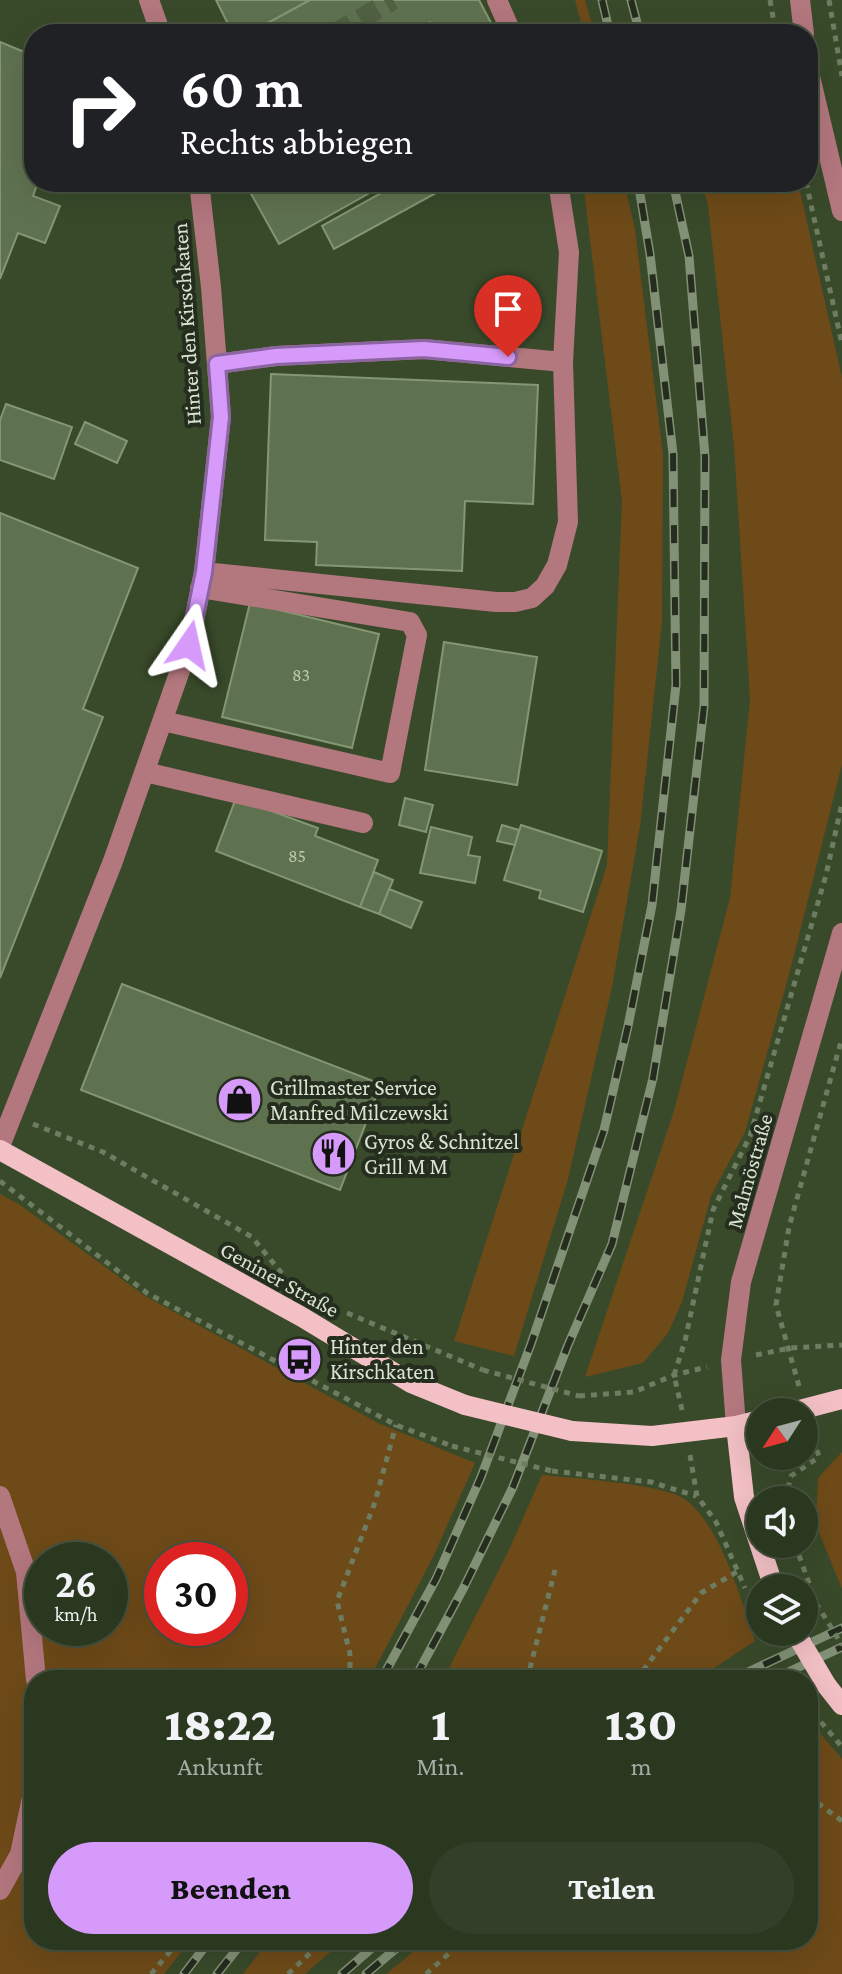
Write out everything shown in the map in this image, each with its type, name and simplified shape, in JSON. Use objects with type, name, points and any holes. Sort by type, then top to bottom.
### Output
[{"type":"main road","name":"Geniner Straße","points":[[0,1148],[302,1317],[411,1383],[465,1405],[572,1431],[652,1436],[746,1424]]},
{"type":"main road","points":[[818,1405],[842,1399]]},
{"type":"main road","points":[[736,1426],[744,1497],[768,1574]]},
{"type":"main road","points":[[803,1646],[818,1670]]},
{"type":"main road","points":[[818,1671],[842,1705]]},
{"type":"street","points":[[149,0],[157,24]]},
{"type":"street","points":[[497,0],[508,24]]},
{"type":"street","points":[[800,0],[803,24]]},
{"type":"street","points":[[818,110],[842,211]]},
{"type":"street","name":"Hinter den Kirschkaten","points":[[0,1148],[113,861],[189,645],[202,580],[221,417],[200,192]]},
{"type":"street","points":[[202,580],[496,602],[532,598],[545,586],[557,565],[568,522],[563,362],[569,252],[560,192]]},
{"type":"street","points":[[217,364],[276,356],[424,349],[563,362]]},
{"type":"street","points":[[163,721],[390,773],[417,635],[410,622],[202,580]]},
{"type":"street","points":[[145,772],[363,823]]},
{"type":"street","name":"Malmöstraße","points":[[736,1426],[731,1360],[741,1282],[842,933]]},
{"type":"street","points":[[0,1496],[26,1572],[35,1670]]},
{"type":"street","points":[[0,1890],[20,1854],[24,1835]]},
{"type":"path","points":[[770,0],[774,24]]},
{"type":"path","points":[[829,0],[842,76]]},
{"type":"path","points":[[808,192],[842,344]]},
{"type":"path","points":[[340,1310],[483,1370],[579,1396],[634,1392],[674,1375],[685,1341],[713,1210],[750,1136],[826,875],[842,803]]},
{"type":"path","points":[[842,1038],[789,1227],[776,1305],[790,1348],[842,1345]]},
{"type":"path","points":[[12,1115],[103,1152],[252,1237],[291,1282]]},
{"type":"path","points":[[0,1181],[147,1293],[396,1425],[452,1446],[552,1471],[651,1482],[697,1496],[716,1522],[746,1590]]},
{"type":"path","points":[[350,1670],[350,1654],[337,1601],[375,1502],[396,1425]]},
{"type":"path","points":[[800,1558],[816,1603],[842,1645]]},
{"type":"path","points":[[643,1670],[701,1593],[763,1560]]},
{"type":"path","points":[[530,1670],[555,1570]]},
{"type":"path","points":[[818,1718],[842,1747]]},
{"type":"path","points":[[818,1803],[842,1821]]},
{"type":"path","points":[[151,1974],[171,1950]]},
{"type":"path","points":[[288,1974],[313,1950]]},
{"type":"path","points":[[426,1974],[453,1950]]},
{"type":"shaded area","points":[[575,0],[585,0],[592,24],[581,24]]},
{"type":"shaded area","points":[[584,192],[626,192],[635,230],[663,455],[662,623],[640,826],[612,987],[568,1179],[514,1356],[454,1341],[607,865],[622,501]]},
{"type":"shaded area","points":[[705,192],[800,192],[842,378],[842,764],[790,971],[745,1132],[711,1196],[682,1302],[668,1333],[643,1363],[585,1377],[674,1111],[730,898],[750,699],[734,446]]},
{"type":"shaded area","points":[[0,1194],[20,1205],[145,1296],[378,1423],[475,1463],[434,1555],[374,1670],[24,1670],[24,1950],[183,1950],[164,1974],[0,1974]]},
{"type":"shaded area","points":[[842,1452],[842,1589],[818,1530],[818,1478]]},
{"type":"shaded area","points":[[542,1475],[636,1485],[683,1498],[708,1525],[719,1543],[746,1614],[747,1646],[711,1670],[448,1670],[509,1550]]},
{"type":"shaded area","points":[[818,1731],[842,1759],[842,1974],[386,1974],[416,1950],[818,1950]]},
{"type":"shaded area","points":[[261,1950],[333,1950],[305,1974],[243,1974]]},
{"type":"building","points":[[216,0],[310,0],[266,24],[228,24]]},
{"type":"building","points":[[310,0],[479,0],[492,24],[430,22],[266,24]]},
{"type":"building","points":[[0,42],[24,52],[24,192],[34,192],[33,196],[60,206],[45,243],[18,233],[0,279]]},
{"type":"building","points":[[250,192],[371,192],[279,244]]},
{"type":"building","points":[[383,192],[438,192],[334,249],[322,226]]},
{"type":"building","points":[[271,374],[538,385],[533,504],[465,501],[462,571],[316,565],[317,542],[265,540]]},
{"type":"building","points":[[6,404],[72,427],[54,479],[0,460],[0,420]]},
{"type":"building","points":[[85,422],[127,441],[117,463],[75,444]]},
{"type":"building","points":[[0,513],[138,568],[83,709],[103,717],[0,978]]},
{"type":"building","points":[[250,603],[379,634],[352,748],[222,717]]},
{"type":"building","points":[[444,642],[537,657],[517,785],[425,770]]},
{"type":"building","points":[[236,798],[318,828],[315,836],[378,860],[360,907],[216,851]]},
{"type":"building","points":[[405,798],[433,805],[426,832],[399,825]]},
{"type":"building","points":[[502,825],[519,830],[515,845],[497,841]]},
{"type":"building","points":[[521,825],[602,851],[583,912],[539,898],[541,891],[504,880]]},
{"type":"building","points":[[431,827],[472,837],[468,855],[480,857],[475,883],[420,873]]},
{"type":"building","points":[[374,872],[393,880],[379,914],[360,907]]},
{"type":"building","points":[[389,889],[422,902],[411,928],[379,914]]},
{"type":"building","points":[[122,984],[381,1084],[340,1190],[81,1090]]},
{"type":"tunnel","points":[[351,24],[393,0]]},
{"type":"railway","points":[[602,0],[608,24]]},
{"type":"railway","points":[[631,0],[637,24]]},
{"type":"railway","points":[[386,1670],[436,1579],[481,1477],[531,1344],[604,1130],[652,905],[676,685],[673,454],[650,254],[640,192]]},
{"type":"railway","points":[[419,1670],[513,1487],[568,1345],[612,1244],[653,1078],[681,910],[704,706],[705,457],[689,256],[675,192]]},
{"type":"railway","points":[[752,1670],[842,1628]]},
{"type":"railway","points":[[793,1670],[842,1647]]},
{"type":"railway","points":[[184,1974],[202,1950]]},
{"type":"railway","points":[[217,1974],[236,1950]]},
{"type":"railway","points":[[342,1974],[370,1950]]},
{"type":"railway","points":[[366,1974],[394,1950]]},
{"type":"place","name":"Grillmaster Service Manfred Milczewski","points":[[239,1100]]},
{"type":"place","name":"Gyros & Schnitzel Grill M M","points":[[333,1154]]},
{"type":"place","name":"Hinter den Kirschkaten","points":[[299,1359]]},
{"type":"route","points":[[189,645],[204,572],[221,417],[217,364],[276,356],[424,349],[508,357]]}]
